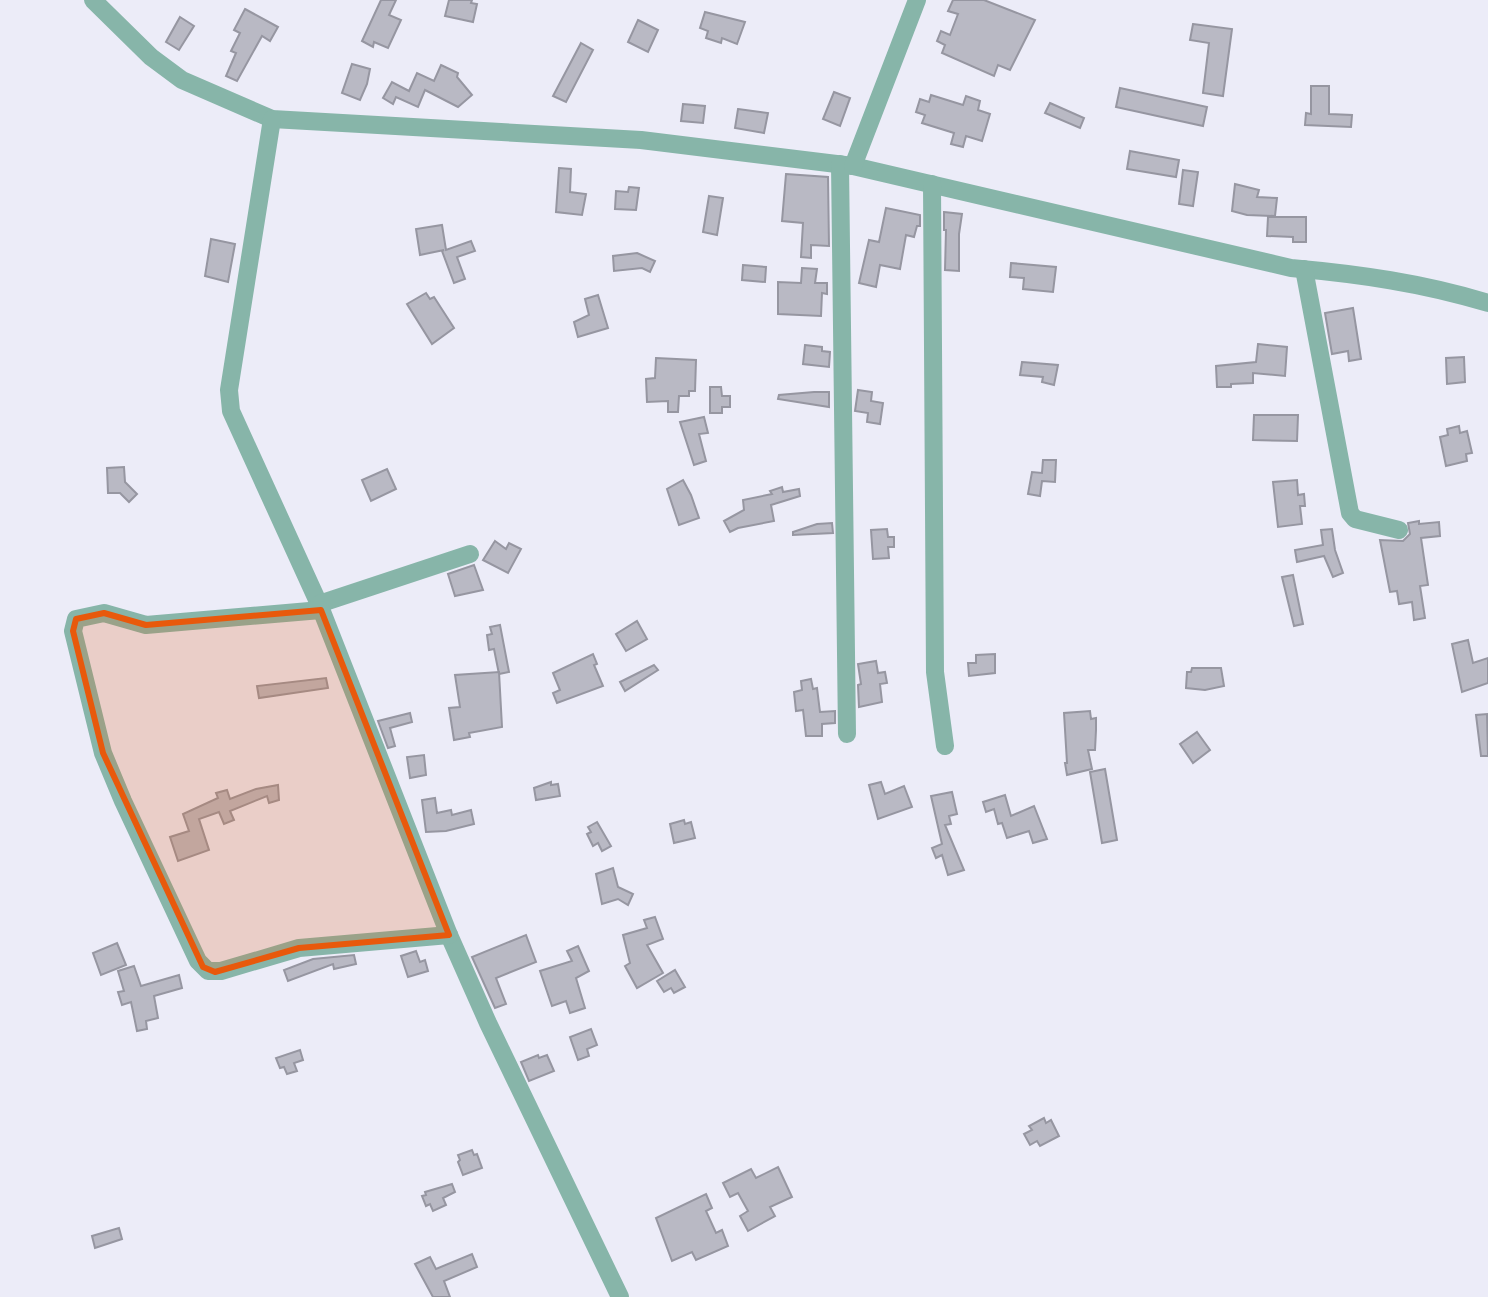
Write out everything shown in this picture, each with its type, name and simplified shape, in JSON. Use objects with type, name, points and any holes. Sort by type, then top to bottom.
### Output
[{"type":"street","points":[[93,0],[151,57],[182,80],[272,119],[641,140],[847,165],[1304,269],[1359,274],[1436,287],[1488,303]]},
{"type":"street","points":[[847,734],[847,165],[917,0]]},
{"type":"street","points":[[272,119],[229,390],[231,411],[320,607],[449,935],[620,1297]]},
{"type":"street","points":[[932,184],[935,672],[945,746]]},
{"type":"street","points":[[1304,269],[1350,513],[1355,519],[1399,530]]},
{"type":"street","points":[[449,935],[325,944],[299,948],[221,971],[208,971],[198,961],[103,753],[73,631],[76,619],[104,613],[146,625],[320,607],[470,554]]},
{"type":"highlighted area","points":[[321,610],[449,935],[299,948],[215,972],[203,967],[103,753],[73,631],[76,619],[104,613],[146,625]]},
{"type":"building","points":[[381,0],[396,0],[389,15],[401,20],[388,48],[374,42],[373,47],[362,41]]},
{"type":"building","points":[[449,0],[472,0],[471,3],[477,4],[473,22],[445,16]]},
{"type":"building","points":[[953,0],[984,0],[1035,20],[1010,70],[998,65],[994,76],[942,53],[945,45],[937,41],[941,31],[950,35],[958,14],[948,11]]},
{"type":"building","points":[[245,9],[278,27],[270,41],[262,36],[237,81],[226,76],[236,53],[231,51],[240,33],[234,30]]},
{"type":"building","points":[[705,12],[745,22],[737,44],[722,38],[721,43],[706,38],[708,31],[700,28]]},
{"type":"building","points":[[180,17],[194,26],[179,50],[166,42]]},
{"type":"building","points":[[638,20],[658,30],[648,52],[628,42]]},
{"type":"building","points":[[1193,24],[1232,29],[1223,96],[1203,93],[1209,43],[1190,40]]},
{"type":"building","points":[[581,43],[593,50],[566,102],[553,96]]},
{"type":"building","points":[[352,64],[370,69],[360,100],[342,93]]},
{"type":"building","points":[[441,65],[458,73],[457,77],[472,95],[458,107],[425,90],[418,107],[396,97],[393,104],[383,98],[392,82],[409,91],[417,73],[434,81]]},
{"type":"building","points":[[1311,86],[1329,86],[1329,114],[1352,115],[1351,127],[1305,125],[1306,113],[1311,114]]},
{"type":"building","points":[[1120,88],[1207,107],[1203,126],[1116,107]]},
{"type":"building","points":[[834,92],[850,98],[840,126],[823,119]]},
{"type":"building","points":[[931,95],[963,105],[966,96],[980,101],[978,110],[990,114],[982,141],[966,136],[963,147],[951,144],[954,133],[922,123],[925,115],[916,112],[920,99],[929,102]]},
{"type":"building","points":[[1050,103],[1084,118],[1080,128],[1045,113]]},
{"type":"building","points":[[683,104],[705,106],[703,123],[681,121]]},
{"type":"building","points":[[738,109],[768,113],[764,133],[735,128]]},
{"type":"building","points":[[1130,151],[1179,160],[1176,177],[1127,169]]},
{"type":"building","points":[[559,168],[571,169],[570,192],[586,194],[582,215],[556,212]]},
{"type":"building","points":[[1183,170],[1198,172],[1193,206],[1179,204]]},
{"type":"building","points":[[786,174],[828,177],[829,246],[811,245],[811,258],[801,257],[803,223],[782,221]]},
{"type":"building","points":[[1235,184],[1259,190],[1257,197],[1277,198],[1275,216],[1232,211]]},
{"type":"building","points":[[629,187],[639,188],[636,210],[615,209],[616,191],[628,192]]},
{"type":"building","points":[[709,196],[723,198],[717,235],[703,232]]},
{"type":"building","points":[[886,208],[920,215],[920,226],[917,226],[914,237],[906,235],[900,269],[880,265],[876,287],[859,283],[869,240],[879,242]]},
{"type":"building","points":[[944,212],[962,214],[959,271],[945,270]]},
{"type":"building","points":[[1268,217],[1306,217],[1306,242],[1293,242],[1293,237],[1267,236]]},
{"type":"building","points":[[442,225],[446,250],[471,241],[475,251],[457,257],[465,279],[454,283],[444,250],[420,255],[416,229]]},
{"type":"building","points":[[211,239],[235,244],[228,282],[205,276]]},
{"type":"building","points":[[637,253],[655,261],[650,272],[642,268],[614,271],[613,256]]},
{"type":"building","points":[[1011,263],[1056,267],[1053,292],[1023,289],[1024,278],[1010,277]]},
{"type":"building","points":[[743,265],[766,267],[765,282],[742,280]]},
{"type":"building","points":[[802,268],[817,269],[815,283],[827,283],[827,294],[822,293],[821,316],[778,314],[778,282],[801,283]]},
{"type":"building","points":[[426,293],[430,299],[434,297],[454,328],[432,344],[407,304]]},
{"type":"building","points":[[598,295],[608,328],[578,337],[574,322],[589,315],[585,299]]},
{"type":"building","points":[[1353,308],[1361,359],[1349,361],[1348,351],[1332,354],[1325,313]]},
{"type":"building","points":[[1258,344],[1287,347],[1285,376],[1253,373],[1253,383],[1217,387],[1216,366],[1256,362]]},
{"type":"building","points":[[805,345],[822,347],[822,351],[830,352],[829,367],[803,364]]},
{"type":"building","points":[[1464,357],[1465,382],[1447,384],[1446,358]]},
{"type":"building","points":[[656,358],[696,360],[695,391],[689,391],[689,396],[679,396],[678,412],[668,412],[668,401],[647,402],[646,379],[655,378]]},
{"type":"building","points":[[1022,362],[1058,365],[1054,385],[1042,382],[1043,377],[1020,375]]},
{"type":"building","points":[[710,387],[721,387],[722,396],[730,396],[730,407],[722,407],[722,413],[710,413]]},
{"type":"building","points":[[858,390],[872,392],[871,401],[883,403],[880,424],[867,422],[868,413],[855,411]]},
{"type":"building","points":[[829,392],[829,407],[778,399],[779,395]]},
{"type":"building","points":[[1254,415],[1298,415],[1297,441],[1253,440]]},
{"type":"building","points":[[704,417],[708,433],[699,434],[706,461],[694,465],[680,422]]},
{"type":"building","points":[[1459,426],[1460,433],[1467,431],[1472,453],[1466,454],[1467,461],[1446,466],[1440,437],[1448,435],[1447,429]]},
{"type":"building","points":[[1043,460],[1056,460],[1055,482],[1042,481],[1040,496],[1028,494],[1032,472],[1042,473]]},
{"type":"building","points":[[124,467],[125,482],[137,494],[129,502],[120,493],[108,493],[107,468]]},
{"type":"building","points":[[387,469],[396,489],[371,501],[362,480]]},
{"type":"building","points":[[683,480],[699,518],[679,525],[667,489]]},
{"type":"building","points":[[1297,480],[1298,495],[1304,494],[1305,506],[1300,506],[1302,524],[1278,527],[1273,482]]},
{"type":"building","points":[[782,487],[783,492],[799,489],[800,496],[771,505],[774,521],[730,532],[724,521],[744,510],[743,500],[772,494],[770,491]]},
{"type":"building","points":[[1419,521],[1419,524],[1439,522],[1440,536],[1421,538],[1428,585],[1420,586],[1425,618],[1414,620],[1412,602],[1399,604],[1397,591],[1390,592],[1380,540],[1403,541],[1410,534],[1408,523]]},
{"type":"building","points":[[832,523],[833,533],[793,535],[793,532],[817,524]]},
{"type":"building","points":[[887,529],[888,537],[894,537],[894,547],[888,547],[889,558],[873,559],[871,530]]},
{"type":"building","points":[[1332,529],[1343,573],[1333,577],[1324,556],[1297,562],[1295,550],[1323,545],[1321,530]]},
{"type":"building","points":[[495,541],[506,549],[509,543],[521,549],[508,573],[483,560]]},
{"type":"building","points":[[474,565],[483,590],[455,596],[448,574]]},
{"type":"building","points":[[1293,575],[1303,624],[1294,626],[1282,577]]},
{"type":"building","points":[[637,621],[647,639],[626,651],[616,634]]},
{"type":"building","points":[[500,625],[509,672],[499,674],[494,649],[489,650],[487,635],[492,634],[490,627]]},
{"type":"building","points":[[1468,640],[1473,663],[1488,658],[1488,683],[1462,692],[1452,644]]},
{"type":"building","points":[[593,654],[603,686],[557,703],[553,693],[560,690],[553,673]]},
{"type":"building","points":[[995,654],[995,673],[969,676],[968,663],[976,663],[976,655]]},
{"type":"building","points":[[876,661],[878,673],[885,672],[887,683],[880,684],[882,702],[859,707],[858,685],[861,684],[858,664]]},
{"type":"building","points":[[654,665],[658,670],[625,691],[620,682]]},
{"type":"building","points":[[1192,668],[1221,668],[1224,686],[1205,690],[1186,688],[1187,672],[1191,672]]},
{"type":"building","points":[[499,672],[502,727],[469,733],[470,737],[454,740],[449,708],[460,707],[455,675]]},
{"type":"building","points":[[326,678],[328,688],[259,698],[257,686]]},
{"type":"building","points":[[811,679],[813,689],[817,688],[820,712],[835,711],[835,723],[822,724],[822,736],[806,736],[803,710],[796,711],[794,692],[802,690],[801,681]]},
{"type":"building","points":[[1090,711],[1091,719],[1096,718],[1095,750],[1088,750],[1092,769],[1067,775],[1064,713]]},
{"type":"building","points":[[410,713],[412,722],[390,728],[395,746],[388,748],[378,721]]},
{"type":"building","points":[[1487,714],[1488,756],[1481,756],[1476,715]]},
{"type":"building","points":[[1197,732],[1210,750],[1193,763],[1180,744]]},
{"type":"building","points":[[424,755],[426,775],[410,778],[407,757]]},
{"type":"building","points":[[1105,769],[1117,840],[1102,843],[1090,772]]},
{"type":"building","points":[[551,782],[551,785],[558,784],[560,796],[536,800],[534,788]]},
{"type":"building","points":[[881,782],[885,794],[904,786],[912,807],[878,819],[869,785]]},
{"type":"building","points":[[278,785],[279,800],[269,803],[267,796],[230,811],[234,820],[224,824],[219,812],[199,819],[209,850],[178,861],[170,837],[189,831],[183,814],[218,798],[216,793],[227,790],[230,799]]},
{"type":"building","points":[[952,792],[957,814],[949,816],[951,824],[945,825],[964,870],[948,875],[942,855],[936,858],[932,848],[942,844],[931,796]]},
{"type":"building","points":[[1005,795],[1011,816],[1034,806],[1047,839],[1033,843],[1029,831],[1007,838],[1002,823],[998,824],[994,809],[986,812],[983,802]]},
{"type":"building","points":[[435,798],[437,813],[451,810],[452,815],[471,810],[474,824],[426,832],[422,800]]},
{"type":"building","points":[[684,820],[685,824],[691,822],[695,838],[674,843],[670,824]]},
{"type":"building","points":[[597,822],[611,846],[602,851],[598,843],[593,846],[587,834],[591,832],[588,827]]},
{"type":"building","points":[[613,868],[618,887],[633,894],[628,905],[618,899],[602,904],[596,874]]},
{"type":"building","points":[[655,917],[663,939],[647,945],[663,973],[637,988],[625,966],[630,963],[623,935],[647,928],[644,920]]},
{"type":"building","points":[[526,935],[536,962],[496,978],[506,1004],[495,1008],[472,957]]},
{"type":"building","points":[[117,943],[126,965],[101,975],[93,953]]},
{"type":"building","points":[[578,946],[589,971],[576,978],[585,1008],[570,1013],[566,1001],[552,1006],[540,971],[572,961],[567,951]]},
{"type":"building","points":[[416,951],[420,962],[425,960],[428,971],[408,977],[401,956]]},
{"type":"building","points":[[354,955],[356,964],[334,969],[333,964],[288,981],[284,970],[313,959]]},
{"type":"building","points":[[134,966],[141,986],[179,975],[182,988],[154,996],[158,1018],[146,1021],[147,1029],[137,1031],[131,1002],[122,1005],[118,992],[124,991],[118,971]]},
{"type":"building","points":[[675,970],[685,987],[674,993],[671,988],[664,992],[657,981]]},
{"type":"building","points":[[591,1029],[597,1045],[587,1049],[589,1056],[578,1060],[570,1037]]},
{"type":"building","points":[[300,1050],[303,1060],[294,1063],[297,1071],[287,1074],[276,1058]]},
{"type":"building","points":[[538,1055],[539,1058],[547,1055],[554,1071],[529,1081],[521,1062]]},
{"type":"building","points":[[1044,1118],[1046,1123],[1051,1120],[1059,1136],[1040,1146],[1037,1141],[1030,1145],[1024,1134],[1032,1130],[1029,1126]]},
{"type":"building","points":[[472,1150],[474,1155],[477,1154],[482,1168],[463,1175],[458,1155]]},
{"type":"building","points":[[778,1167],[792,1197],[770,1207],[775,1216],[748,1231],[740,1216],[748,1211],[738,1193],[730,1197],[723,1183],[751,1169],[756,1178]]},
{"type":"building","points":[[452,1184],[455,1192],[443,1198],[446,1205],[433,1211],[430,1204],[426,1206],[422,1196],[426,1195],[425,1192]]},
{"type":"building","points":[[706,1194],[712,1208],[706,1211],[716,1233],[722,1230],[728,1246],[696,1260],[692,1252],[672,1261],[656,1218]]},
{"type":"building","points":[[119,1228],[122,1239],[95,1248],[92,1236]]},
{"type":"building","points":[[472,1254],[477,1267],[444,1281],[450,1297],[433,1297],[415,1264],[430,1257],[436,1269]]}]
